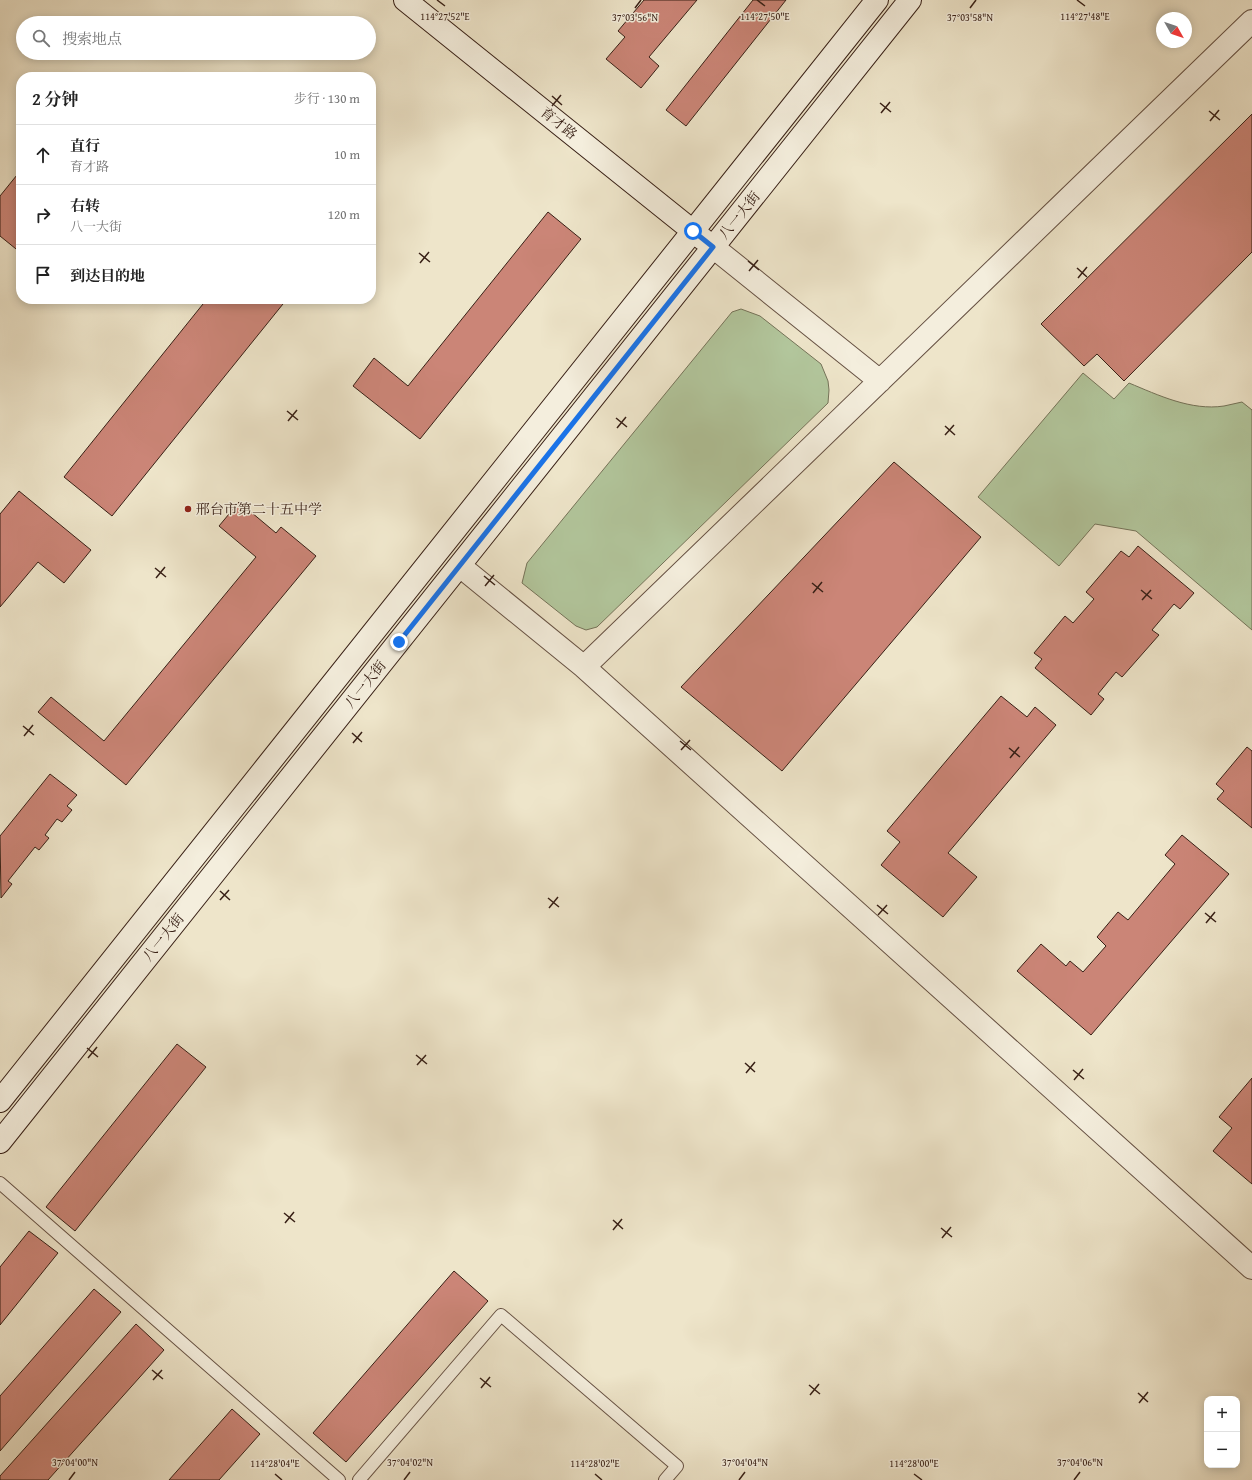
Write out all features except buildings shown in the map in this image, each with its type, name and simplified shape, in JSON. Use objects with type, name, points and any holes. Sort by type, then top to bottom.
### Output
[{"type":"street","name":"育才路","points":[[405,0],[880,380]]},
{"type":"street","name":"八一大街","points":[[0,1101],[877,0]]},
{"type":"street","name":"八一大街","points":[[0,1142],[910,0]]},
{"type":"street","points":[[584,667],[1252,20]]},
{"type":"street","points":[[460,566],[584,667],[1252,1268]]},
{"type":"lane","points":[[0,1183],[339,1480]]},
{"type":"lane","points":[[359,1480],[501,1315],[677,1466],[665,1480]]},
{"type":"green space","points":[[741,309],[760,316],[821,364],[828,381],[828,403],[597,627],[586,630],[576,626],[522,583],[527,563],[732,312]]},
{"type":"green space","points":[[1083,373],[1114,399],[1129,383],[1163,397],[1187,404],[1212,407],[1242,402],[1252,410],[1252,630],[1136,531],[1095,524],[1059,566],[978,497]]},
{"type":"place","name":"邢台市第二十五中学","points":[[188,509]]},
{"type":"route","points":[[399,642],[713,247],[693,231]]}]
